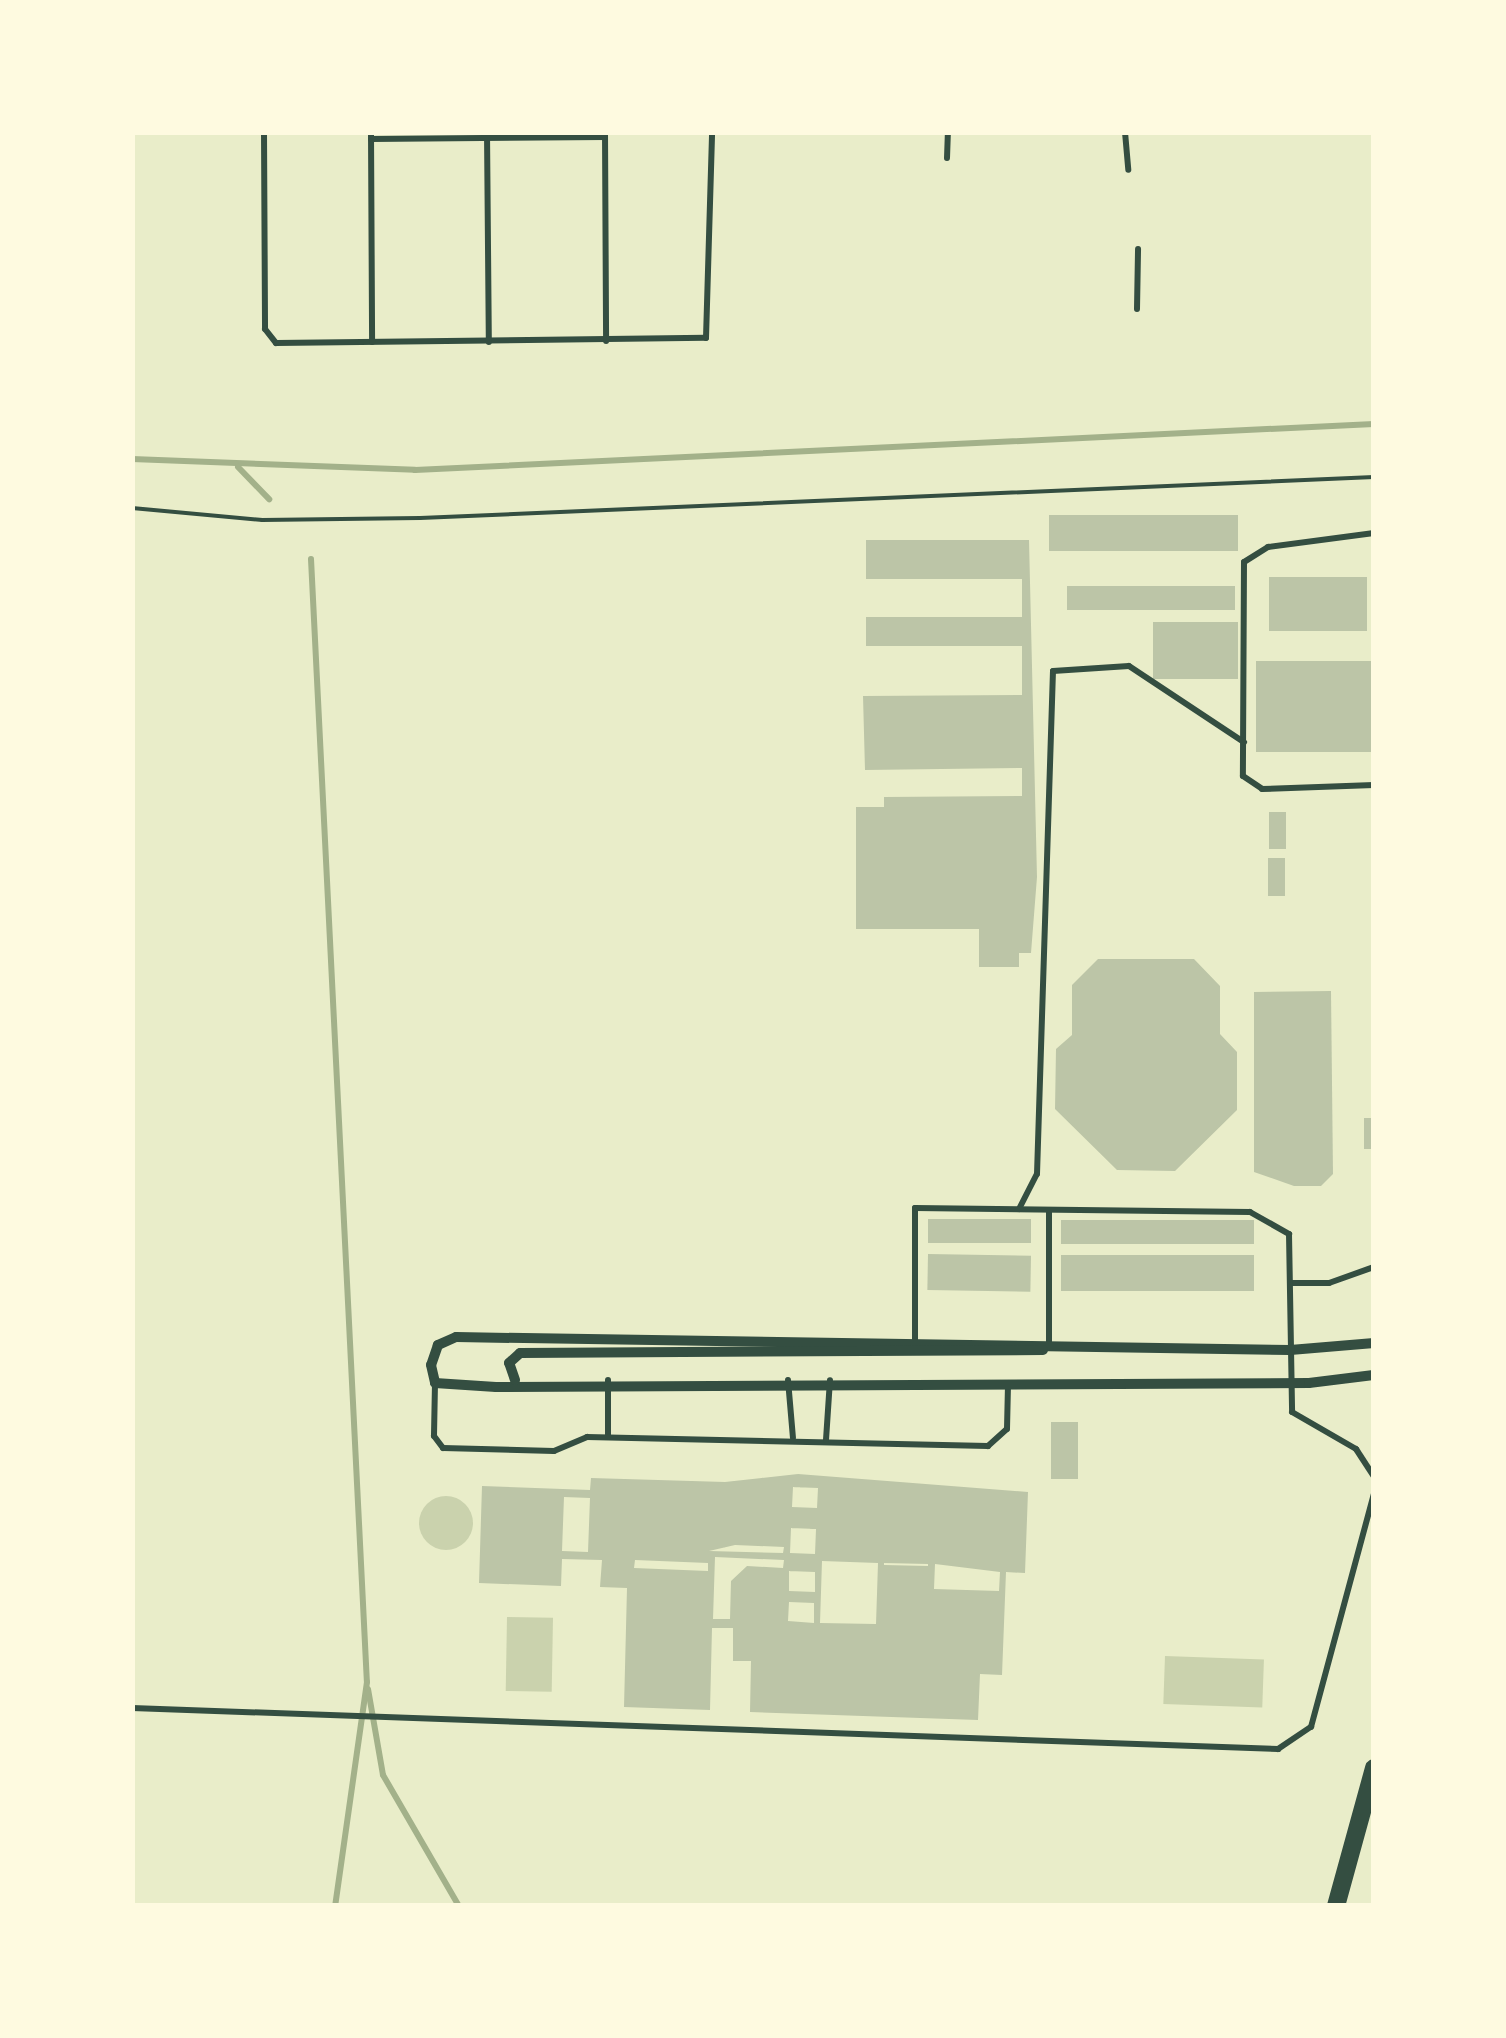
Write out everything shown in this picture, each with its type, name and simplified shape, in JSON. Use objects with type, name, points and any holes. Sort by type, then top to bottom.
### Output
[{"type":"main road","points":[[1336,1906],[1374,1768]]},
{"type":"street","points":[[1374,1344],[1290,1350],[1049,1348],[916,1340],[456,1337],[438,1345],[435,1384],[516,1380],[1290,1382],[1374,1375]]},
{"type":"street","points":[[516,1380],[510,1362],[520,1352],[1007,1356],[1049,1348]]},
{"type":"lane","points":[[264,132],[269,340],[372,342],[694,340],[713,323],[712,132]]},
{"type":"lane","points":[[947,158],[948,132]]},
{"type":"lane","points":[[1125,132],[1128,170]]},
{"type":"lane","points":[[372,342],[370,136],[605,135],[606,341]]},
{"type":"lane","points":[[487,136],[488,342]]},
{"type":"lane","points":[[1137,309],[1138,249]]},
{"type":"lane","points":[[1374,533],[1268,547],[1244,562],[1243,776],[1262,790],[1374,786]]},
{"type":"lane","points":[[1018,1210],[1037,1174],[1053,670],[1129,666],[1244,742]]},
{"type":"lane","points":[[916,1340],[916,1208],[1250,1212],[1289,1234],[1290,1382],[1296,1419],[1356,1449],[1374,1477]]},
{"type":"lane","points":[[1049,1210],[1049,1348]]},
{"type":"lane","points":[[1290,1283],[1330,1283],[1374,1267]]},
{"type":"lane","points":[[608,1380],[608,1437]]},
{"type":"lane","points":[[788,1380],[793,1438]]},
{"type":"lane","points":[[826,1440],[830,1380]]},
{"type":"lane","points":[[435,1384],[434,1436],[443,1448],[554,1450],[608,1437],[793,1438],[988,1446],[1007,1429],[1008,1381]]},
{"type":"lane","points":[[132,1708],[344,1711],[1296,1746],[1311,1728],[1374,1494]]},
{"type":"path","points":[[132,508],[262,520],[420,518],[1374,477]]},
{"type":"green space","points":[[446,1496],[465,1504],[473,1523],[465,1542],[446,1550],[427,1542],[419,1523],[427,1504]]},
{"type":"green space","points":[[507,1617],[553,1618],[552,1692],[506,1691]]},
{"type":"green space","points":[[1165,1656],[1264,1659],[1262,1707],[1163,1704]]},
{"type":"building","points":[[1049,515],[1238,515],[1238,551],[1049,551]]},
{"type":"building","points":[[866,540],[1029,540],[1037,877],[1031,953],[1019,953],[1019,967],[979,967],[979,929],[856,929],[856,807],[884,807],[884,797],[1022,796],[1022,768],[865,770],[863,696],[1022,695],[1022,646],[866,646],[866,617],[1022,617],[1022,579],[866,579]]},
{"type":"building","points":[[1269,577],[1367,577],[1367,631],[1269,631]]},
{"type":"building","points":[[1067,586],[1235,586],[1235,610],[1067,610]]},
{"type":"building","points":[[1153,622],[1238,622],[1238,679],[1153,679]]},
{"type":"building","points":[[1256,661],[1374,661],[1374,752],[1256,752]]},
{"type":"building","points":[[1269,812],[1286,812],[1286,849],[1269,849]]},
{"type":"building","points":[[1268,858],[1285,858],[1285,896],[1268,896]]},
{"type":"building","points":[[1098,959],[1194,959],[1220,986],[1220,1034],[1237,1052],[1237,1110],[1175,1171],[1117,1170],[1055,1109],[1056,1049],[1072,1035],[1072,985]]},
{"type":"building","points":[[1331,991],[1333,1174],[1321,1186],[1294,1186],[1254,1172],[1254,992]]},
{"type":"building","points":[[1364,1118],[1374,1118],[1374,1149],[1364,1149]]},
{"type":"building","points":[[928,1219],[1031,1219],[1031,1243],[928,1243]]},
{"type":"building","points":[[1061,1220],[1254,1220],[1254,1244],[1061,1244]]},
{"type":"building","points":[[928,1254],[1031,1256],[1030,1292],[927,1290]]},
{"type":"building","points":[[1061,1255],[1254,1255],[1254,1291],[1061,1291]]},
{"type":"building","points":[[1051,1422],[1078,1422],[1078,1479],[1051,1479]]},
{"type":"building","points":[[798,1474],[1028,1492],[1025,1573],[1006,1572],[1002,1675],[980,1674],[978,1720],[750,1712],[751,1661],[733,1661],[733,1628],[712,1628],[710,1710],[624,1707],[627,1588],[600,1587],[602,1560],[562,1559],[561,1586],[479,1583],[482,1486],[590,1490],[591,1478],[725,1482]],"holes":[[[793,1487],[818,1488],[817,1508],[792,1507]],[[564,1497],[590,1498],[588,1552],[562,1551]],[[791,1528],[816,1529],[815,1554],[790,1553]],[[735,1545],[784,1547],[783,1553],[709,1551]],[[715,1557],[784,1560],[783,1568],[747,1566],[731,1581],[730,1619],[713,1619]],[[635,1560],[708,1563],[708,1571],[634,1568]],[[822,1561],[878,1563],[876,1624],[820,1623]],[[884,1563],[928,1564],[884,1565]],[[935,1564],[1000,1572],[999,1591],[934,1589]],[[789,1571],[815,1572],[815,1592],[789,1591]],[[789,1602],[814,1603],[814,1623],[788,1621]]]},
{"type":"waterway","points":[[132,459],[415,470],[1374,424]]},
{"type":"waterway","points":[[238,467],[269,499]]},
{"type":"waterway","points":[[311,559],[367,1682],[335,1906]]},
{"type":"waterway","points":[[368,1689],[383,1775],[459,1906]]}]
